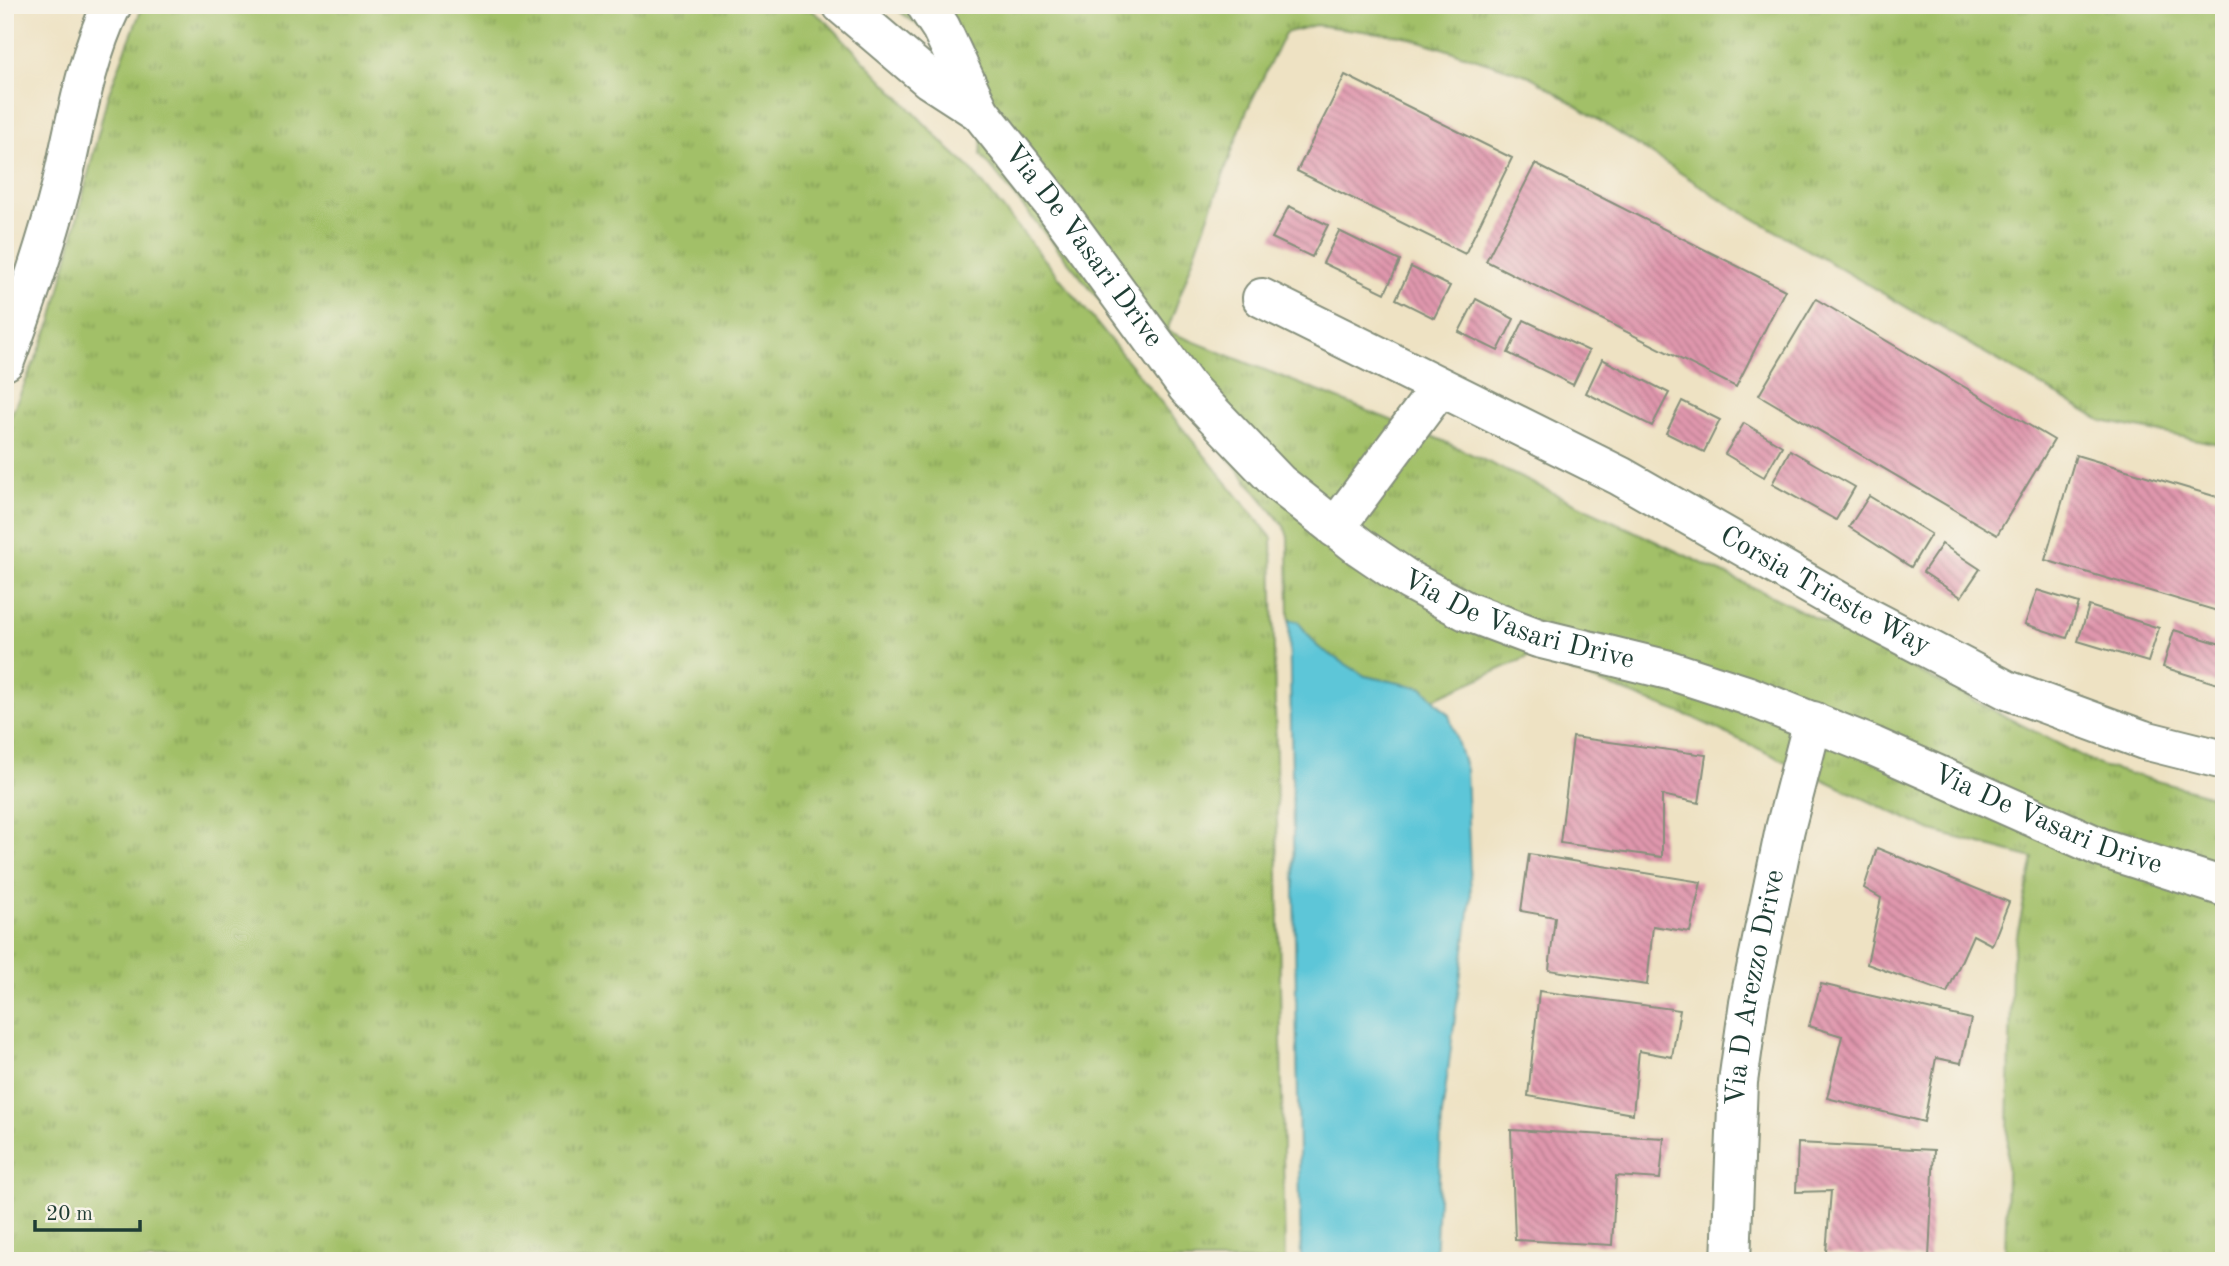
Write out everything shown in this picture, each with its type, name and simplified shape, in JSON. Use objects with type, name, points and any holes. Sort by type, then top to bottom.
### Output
[{"type":"street","points":[[5,361],[34,282],[78,110],[103,22],[111,5]]},
{"type":"street","name":"Via De Vasari Drive","points":[[842,5],[929,79],[980,112]]},
{"type":"street","name":"Via De Vasari Drive","points":[[926,5],[941,28],[980,112],[1054,205],[1187,387],[1279,483],[1335,528],[1410,581],[1466,611],[1538,638],[1669,670],[1746,695],[1873,746],[2102,848],[2224,887]]},
{"type":"street","name":"Corsia Trieste Way","points":[[1262,298],[1620,476],[1856,611],[2007,690],[2144,740],[2224,760]]},
{"type":"street","points":[[1335,528],[1440,387]]},
{"type":"street","name":"Via D Arezzo Drive","points":[[1731,1261],[1738,1082],[1749,1003],[1785,829],[1813,721]]},
{"type":"green space","points":[[143,5],[805,5],[827,22],[969,167],[1272,538],[1285,1261],[5,1261],[5,429],[52,321],[107,98]]},
{"type":"green space","points":[[891,5],[2224,5],[2224,445],[2102,421],[1724,201],[1530,76],[1404,36],[1315,25],[1285,33],[1247,110],[1167,331],[1441,440],[1782,601],[2101,766],[2224,799],[2224,1261],[2005,1261],[2012,960],[2033,858],[1932,831],[1694,718],[1530,656],[1433,699],[1423,688],[1365,676],[1318,647],[1298,622],[1289,620],[1288,537],[1284,526],[981,155],[986,77]]},
{"type":"water","points":[[1289,620],[1298,622],[1318,647],[1365,676],[1423,688],[1449,715],[1466,770],[1471,897],[1442,1115],[1435,1261],[1301,1261]]},
{"type":"building","points":[[1345,75],[1512,158],[1465,254],[1297,171]]},
{"type":"building","points":[[1535,164],[1785,290],[1736,387],[1486,261]]},
{"type":"building","points":[[1289,206],[1328,225],[1312,257],[1272,238]]},
{"type":"building","points":[[1339,231],[1400,261],[1385,293],[1323,263]]},
{"type":"building","points":[[1411,267],[1450,286],[1434,318],[1396,299]]},
{"type":"building","points":[[1476,299],[1514,319],[1498,351],[1459,332]]},
{"type":"building","points":[[1816,299],[2054,440],[1997,535],[1759,395]]},
{"type":"building","points":[[1524,320],[1589,351],[1573,385],[1508,353]]},
{"type":"building","points":[[1602,359],[1669,393],[1652,426],[1586,393]]},
{"type":"building","points":[[1682,401],[1720,420],[1704,452],[1666,433]]},
{"type":"building","points":[[1744,423],[1782,446],[1764,477],[1725,454]]},
{"type":"building","points":[[1790,450],[1855,487],[1836,520],[1772,484]]},
{"type":"building","points":[[2076,455],[2224,499],[2224,613],[2045,560]]},
{"type":"building","points":[[1869,496],[1931,534],[1911,567],[1849,527]]},
{"type":"building","points":[[1942,544],[1980,569],[1961,597],[1923,572]]},
{"type":"building","points":[[2037,590],[2079,603],[2067,638],[2025,624]]},
{"type":"building","points":[[2089,606],[2159,628],[2148,662],[2078,641]]},
{"type":"building","points":[[2174,630],[2224,645],[2224,686],[2163,667]]},
{"type":"building","points":[[1573,737],[1706,755],[1699,803],[1662,795],[1662,857],[1560,843]]},
{"type":"building","points":[[1877,848],[2009,902],[1992,945],[1973,935],[1947,993],[1867,964],[1881,898],[1864,888]]},
{"type":"building","points":[[1529,854],[1701,882],[1690,932],[1653,926],[1647,985],[1549,970],[1555,917],[1521,911]]},
{"type":"building","points":[[1821,984],[1971,1019],[1961,1063],[1936,1058],[1924,1122],[1827,1098],[1842,1036],[1809,1026]]},
{"type":"building","points":[[1539,991],[1680,1010],[1672,1057],[1639,1051],[1633,1114],[1528,1096]]},
{"type":"building","points":[[1511,1130],[1664,1138],[1660,1179],[1616,1176],[1612,1245],[1515,1240]]},
{"type":"building","points":[[1798,1143],[1934,1150],[1929,1258],[1826,1253],[1831,1191],[1796,1192]]}]
